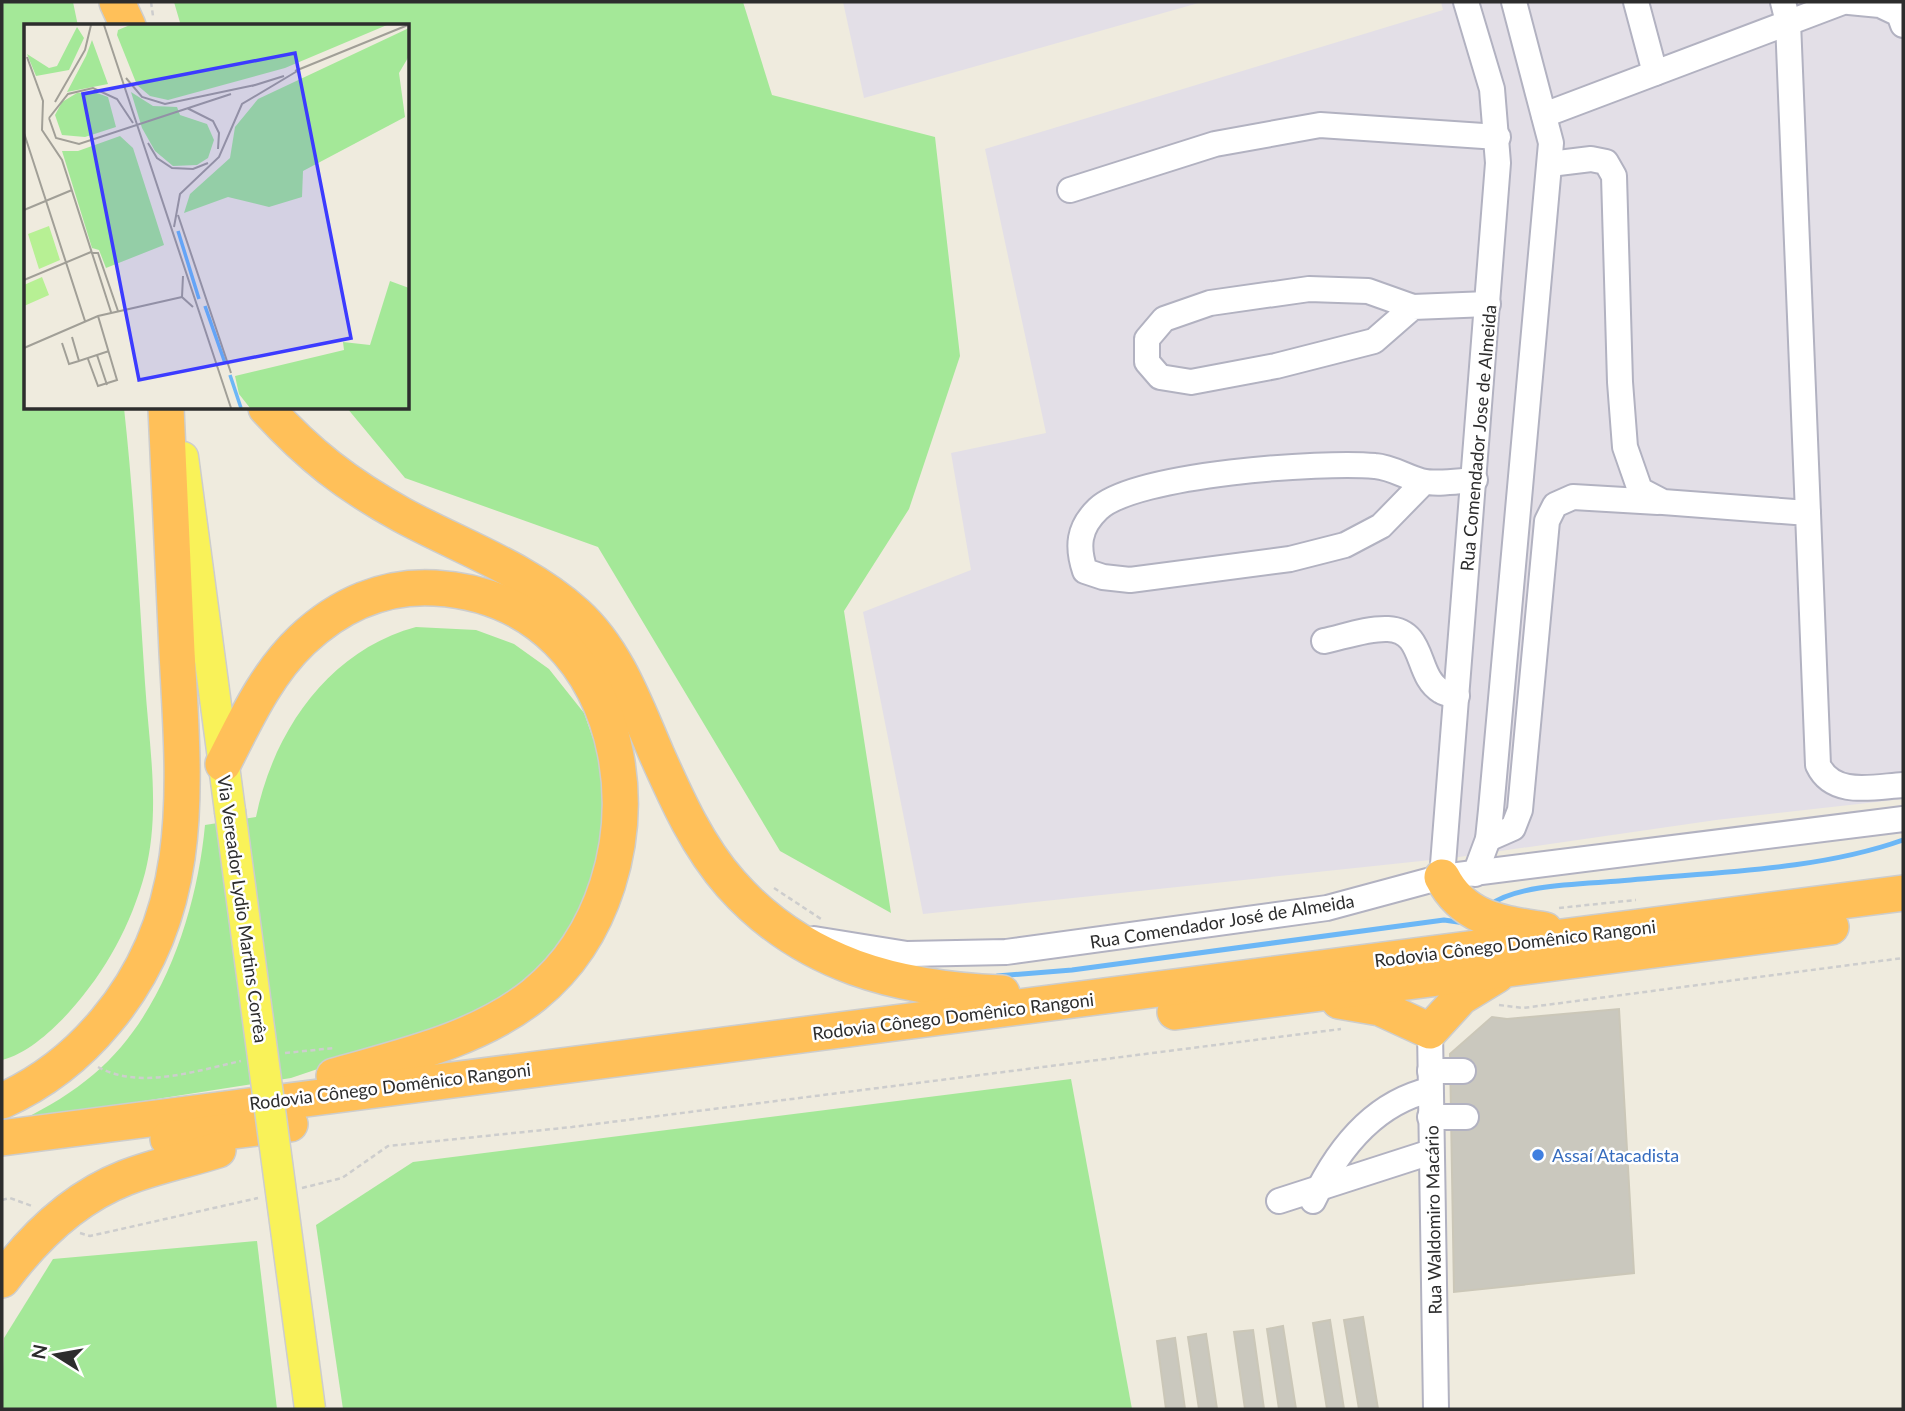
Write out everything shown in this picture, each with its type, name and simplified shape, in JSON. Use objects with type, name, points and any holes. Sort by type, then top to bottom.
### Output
[{"type":"highway","points":[[117,2],[127,24]]},
{"type":"highway","points":[[2,1101],[61,1066],[92,1038],[117,1008],[145,965],[170,902],[179,848],[182,774],[166,410]]},
{"type":"highway","points":[[268,410],[318,461],[351,484],[403,515],[514,570],[559,599],[579,616],[621,674],[678,801],[710,856],[748,902],[789,935],[864,972],[909,985],[949,991],[1093,999]]},
{"type":"highway","points":[[2,1280],[23,1253],[56,1221],[78,1204],[123,1179],[235,1143],[241,1117],[453,1039],[504,1016],[535,995],[564,966],[587,933],[617,855],[621,801],[617,753],[608,719],[595,690],[576,662],[547,632],[513,609],[469,592],[398,588],[378,593],[320,623],[275,672],[223,764]]},
{"type":"highway","points":[[1459,875],[1456,900],[1487,918],[1576,935]]},
{"type":"highway","name":"Rodovia Cônego Domênico Rangoni","points":[[2,1162],[241,1117],[1093,999],[1903,893]]},
{"type":"highway","name":"Rodovia Cônego Domênico Rangoni","points":[[2,1138],[241,1117],[1298,997],[1903,917]]},
{"type":"highway","points":[[1298,997],[1380,1007],[1430,1031],[1461,998],[1506,969]]},
{"type":"main road","points":[[117,2],[121,24]]},
{"type":"main road","name":"Via Vereador Lydio Martins Corrêa","points":[[176,410],[310,1409]]},
{"type":"street","name":"Rua Comendador Jose de Almeida","points":[[1459,875],[1457,696],[1496,213],[1498,137],[1492,89],[1466,2]]},
{"type":"street","points":[[1488,839],[1551,143],[1514,2]]},
{"type":"street","points":[[1636,2],[1655,73]]},
{"type":"street","points":[[1544,115],[1655,73],[1785,12],[1843,2]]},
{"type":"street","points":[[1849,2],[1880,5],[1899,14],[1903,25]]},
{"type":"street","points":[[1785,12],[1818,765],[1824,779],[1847,787],[1903,785]]},
{"type":"street","points":[[1070,190],[1215,144],[1320,125],[1498,137]]},
{"type":"street","points":[[1550,164],[1591,159],[1606,162],[1614,176],[1620,382],[1625,447],[1640,490],[1662,502]]},
{"type":"street","points":[[1413,307],[1374,341],[1276,366],[1191,382],[1160,377],[1147,362],[1147,339],[1164,319],[1210,303],[1309,289],[1367,291],[1413,307],[1488,304]]},
{"type":"street","points":[[1424,482],[1381,526],[1345,545],[1290,559],[1130,580],[1103,578],[1085,571],[1078,550],[1083,528],[1099,507],[1147,486],[1303,466],[1378,466],[1424,482],[1475,480]]},
{"type":"street","points":[[1459,875],[1488,839],[1513,828],[1520,810],[1547,521],[1555,505],[1573,497],[1808,513]]},
{"type":"street","points":[[1324,641],[1388,629],[1408,635],[1418,648],[1433,683],[1441,691],[1457,696]]},
{"type":"street","points":[[1847,787],[1847,826]]},
{"type":"street","name":"Rua Comendador José de Almeida","points":[[789,935],[907,954],[1006,952],[1327,908],[1459,875],[1903,819]]},
{"type":"street","name":"Rua Waldomiro Macário","points":[[1430,1031],[1436,1409]]},
{"type":"street","points":[[1316,1196],[1333,1165],[1371,1120],[1392,1102],[1430,1080],[1463,1071]]},
{"type":"street","points":[[1430,1117],[1466,1117]]},
{"type":"street","points":[[1279,1201],[1316,1196],[1414,1156],[1431,1152]]},
{"type":"path","points":[[150,2],[155,24]]},
{"type":"path","points":[[1491,1007],[1523,1008],[1903,958]]},
{"type":"path","points":[[290,1191],[342,1178],[388,1146],[572,1127],[1343,1028]]},
{"type":"path","points":[[2,1200],[10,1198],[29,1204],[76,1232],[90,1236],[264,1197]]},
{"type":"shaded area","points":[[843,2],[1202,2],[864,98]]},
{"type":"shaded area","points":[[1441,2],[1903,2],[1903,799],[1716,820],[1459,857],[923,914],[863,612],[971,570],[951,453],[1046,433],[985,149],[1443,10]]},
{"type":"green space","points":[[2,2],[73,2],[78,24],[24,24],[24,410],[124,410],[151,754],[152,826],[150,850],[139,892],[125,929],[106,963],[83,996],[56,1026],[30,1047],[2,1060]]},
{"type":"green space","points":[[174,2],[743,2],[772,95],[935,137],[960,356],[909,509],[844,611],[891,913],[780,851],[598,547],[405,478],[349,410],[410,410],[410,24],[180,24]]},
{"type":"green space","points":[[416,627],[476,630],[514,644],[549,669],[584,713],[603,767],[603,860],[576,928],[530,982],[457,1022],[291,1078],[22,1120],[60,1099],[94,1074],[118,1050],[139,1023],[157,992],[185,926],[201,858],[205,825],[256,817],[264,785],[276,755],[291,726],[310,699],[332,675],[357,654],[385,638]]},
{"type":"green space","points":[[1071,1079],[1132,1409],[343,1409],[316,1225],[413,1162]]},
{"type":"green space","points":[[257,1241],[277,1409],[2,1409],[4,1338],[53,1259]]},
{"type":"building","points":[[1619,1009],[1634,1273],[1454,1292],[1450,1054],[1492,1017],[1507,1019]]},
{"type":"building","points":[[1363,1317],[1378,1409],[1359,1409],[1344,1320]]},
{"type":"building","points":[[1330,1320],[1344,1409],[1327,1409],[1313,1323]]},
{"type":"building","points":[[1283,1326],[1296,1409],[1279,1409],[1267,1329]]},
{"type":"building","points":[[1253,1330],[1264,1409],[1245,1409],[1234,1332]]},
{"type":"building","points":[[1206,1334],[1217,1409],[1199,1409],[1188,1337]]},
{"type":"building","points":[[1175,1338],[1185,1409],[1166,1409],[1157,1341]]},
{"type":"waterway","points":[[1490,905],[1502,898],[1534,889],[1763,869],[1835,858],[1903,840]]},
{"type":"waterway","points":[[997,976],[1072,970],[1444,920],[1465,923]]},
{"type":"place","name":"Assaí Atacadista","points":[[1538,1155]]}]
